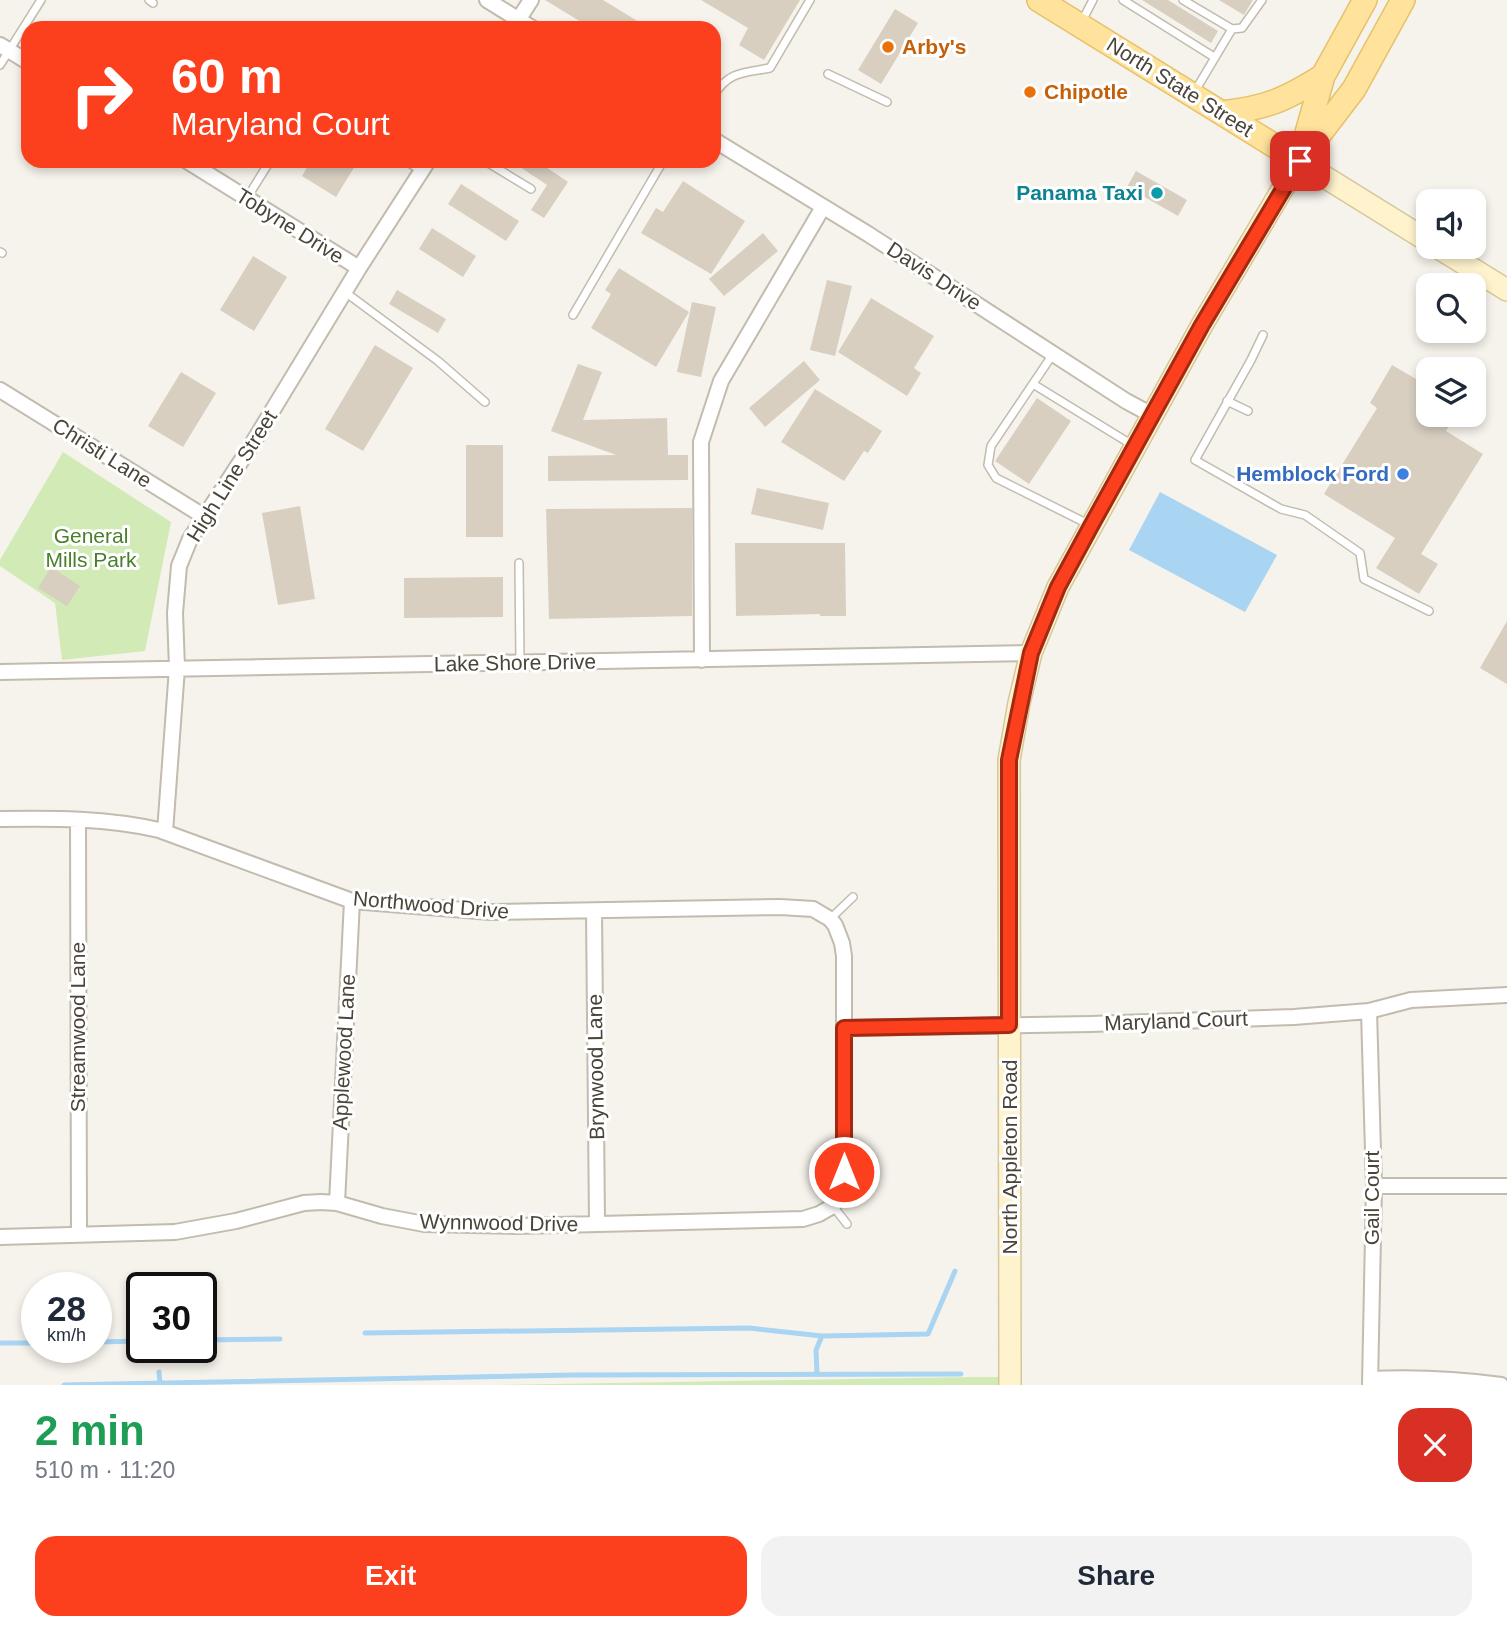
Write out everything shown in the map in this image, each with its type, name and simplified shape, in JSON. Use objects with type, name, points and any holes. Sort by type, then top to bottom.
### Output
[{"type":"main road","name":"North State Street","points":[[1039,0],[1416,234]]},
{"type":"main road","points":[[1300,161],[1323,76],[1365,0]]},
{"type":"main road","points":[[1300,161],[1354,89],[1403,0]]},
{"type":"main road","points":[[1222,113],[1256,109],[1279,101],[1323,76]]},
{"type":"main road","name":"North Appleton Road","points":[[1010,1385],[1009,760],[1031,653],[1058,587],[1091,526],[1202,325],[1300,161]]},
{"type":"main road","points":[[1457,259],[1507,290]]},
{"type":"street","points":[[486,0],[511,21]]},
{"type":"street","points":[[517,21],[531,0]]},
{"type":"street","points":[[5,48],[21,58]]},
{"type":"street","name":"Davis Drive","points":[[721,144],[1152,415]]},
{"type":"street","name":"Tobyne Drive","points":[[198,168],[359,268]]},
{"type":"street","name":"High Line Street","points":[[165,832],[177,668],[175,613],[179,566],[190,539],[257,438],[359,268],[424,168]]},
{"type":"street","points":[[702,660],[701,442],[721,381],[823,207]]},
{"type":"street","name":"Christi Lane","points":[[0,390],[205,516]]},
{"type":"street","name":"Lake Shore Drive","points":[[0,672],[1031,653]]},
{"type":"street","name":"Northwood Drive","points":[[0,819],[131,824],[165,832],[352,901],[490,912],[779,907],[813,909],[830,919]]},
{"type":"street","name":"Streamwood Lane","points":[[78,820],[79,1234]]},
{"type":"street","name":"Applewood Lane","points":[[337,1203],[352,901]]},
{"type":"street","name":"Brynwood Lane","points":[[594,911],[597,1223]]},
{"type":"street","points":[[830,919],[842,943],[844,1028],[844,1172],[833,1206]]},
{"type":"street","name":"Maryland Court","points":[[844,1028],[1280,1018],[1369,1011],[1411,1000],[1507,995]]},
{"type":"street","name":"Gail Court","points":[[1369,1011],[1374,1186],[1370,1382]]},
{"type":"street","points":[[1374,1186],[1507,1186]]},
{"type":"street","name":"Wynnwood Drive","points":[[0,1237],[175,1232],[236,1222],[304,1203],[337,1203],[424,1224],[803,1219],[833,1206]]},
{"type":"street","points":[[1370,1382],[1411,1377],[1501,1385]]},
{"type":"lane","points":[[25,21],[41,0]]},
{"type":"lane","points":[[721,84],[730,76],[770,68],[810,0]]},
{"type":"lane","points":[[1080,25],[1093,0]]},
{"type":"lane","points":[[1123,0],[1214,57]]},
{"type":"lane","points":[[1183,0],[1232,29],[1242,28],[1262,0]]},
{"type":"lane","points":[[0,65],[5,48],[21,27]]},
{"type":"lane","points":[[1193,94],[1232,29]]},
{"type":"lane","points":[[828,74],[887,102]]},
{"type":"lane","points":[[246,198],[265,168]]},
{"type":"lane","points":[[496,168],[531,189]]},
{"type":"lane","points":[[573,315],[659,168]]},
{"type":"lane","points":[[345,292],[438,361],[485,402]]},
{"type":"lane","points":[[1263,335],[1195,460],[1281,509],[1305,515],[1360,554],[1364,579],[1429,611]]},
{"type":"lane","points":[[1054,354],[991,446],[988,465],[996,478],[1091,526]]},
{"type":"lane","points":[[1033,384],[1135,447]]},
{"type":"lane","points":[[1227,401],[1248,411]]},
{"type":"lane","points":[[519,563],[520,662]]},
{"type":"lane","points":[[830,919],[853,897]]},
{"type":"lane","points":[[833,1206],[847,1224]]},
{"type":"green space","name":"General Mills Park","points":[[63,452],[171,522],[145,651],[62,660],[55,603],[0,566],[0,560]]},
{"type":"green space","points":[[1010,1377],[1010,1385],[497,1385]]},
{"type":"water","points":[[1160,492],[1277,555],[1245,612],[1129,550]]},
{"type":"building","points":[[545,0],[603,0],[638,21],[580,21]]},
{"type":"building","points":[[701,0],[800,0],[764,60],[739,45],[748,28]]},
{"type":"building","points":[[1142,0],[1168,0],[1218,31],[1211,43]]},
{"type":"building","points":[[1219,0],[1253,0],[1244,15]]},
{"type":"building","name":"Arby's","points":[[895,9],[918,23],[881,84],[858,70]]},
{"type":"building","points":[[307,168],[354,168],[336,197],[302,176]]},
{"type":"building","points":[[522,168],[547,168],[568,182],[544,218],[531,210],[547,185]]},
{"type":"building","name":"Panama Taxi","points":[[1136,171],[1187,200],[1178,216],[1127,187]]},
{"type":"building","points":[[683,181],[745,221],[711,274],[641,233],[656,208],[663,212]]},
{"type":"building","points":[[461,184],[519,221],[506,241],[448,204]]},
{"type":"building","points":[[432,228],[476,256],[463,277],[419,249]]},
{"type":"building","points":[[763,233],[778,251],[724,296],[709,279]]},
{"type":"building","points":[[253,256],[287,277],[254,331],[220,310]]},
{"type":"building","points":[[619,268],[689,312],[656,367],[591,328],[611,294],[605,290]]},
{"type":"building","points":[[827,280],[852,286],[835,356],[810,350]]},
{"type":"building","points":[[397,290],[446,319],[438,333],[389,304]]},
{"type":"building","points":[[871,298],[934,336],[914,368],[921,373],[907,396],[838,352]]},
{"type":"building","points":[[692,302],[716,307],[701,377],[677,372]]},
{"type":"building","points":[[375,345],[413,368],[363,451],[325,429]]},
{"type":"building","points":[[804,361],[820,380],[765,427],[749,408]]},
{"type":"building","points":[[578,364],[602,372],[583,420],[667,418],[668,455],[688,455],[688,480],[548,481],[548,456],[616,455],[551,431]]},
{"type":"building","name":"Hemblock Ford","points":[[1392,365],[1416,379],[1416,427],[1448,427],[1446,431],[1483,454],[1421,554],[1438,564],[1419,594],[1376,568],[1395,538],[1324,494],[1377,408],[1370,403]]},
{"type":"building","points":[[181,372],[216,393],[183,447],[148,426]]},
{"type":"building","points":[[815,389],[882,431],[868,453],[864,451],[844,481],[781,442]]},
{"type":"building","points":[[1037,398],[1071,421],[1029,484],[995,461]]},
{"type":"building","points":[[466,445],[503,445],[503,537],[466,537]]},
{"type":"building","points":[[757,488],[829,503],[823,530],[751,514]]},
{"type":"building","points":[[300,506],[315,599],[278,605],[262,513]]},
{"type":"building","points":[[692,508],[692,616],[549,619],[546,509]]},
{"type":"building","points":[[735,543],[845,543],[846,616],[736,616]]},
{"type":"building","points":[[51,567],[80,586],[67,606],[38,588]]},
{"type":"building","points":[[503,577],[503,617],[404,618],[404,578]]},
{"type":"building","points":[[1507,621],[1507,684],[1480,668]]},
{"type":"waterway","points":[[365,1333],[749,1328],[822,1336],[928,1334],[955,1271]]},
{"type":"waterway","points":[[817,1374],[816,1350],[822,1336]]},
{"type":"waterway","points":[[217,1340],[280,1339]]},
{"type":"waterway","points":[[112,1342],[126,1341]]},
{"type":"waterway","points":[[0,1343],[21,1343]]},
{"type":"waterway","points":[[159,1372],[160,1383]]},
{"type":"waterway","points":[[64,1385],[572,1375],[961,1374]]},
{"type":"place","name":"Arby's","points":[[888,47]]},
{"type":"place","name":"Chipotle","points":[[1030,92]]},
{"type":"place","name":"Panama Taxi","points":[[1157,193]]},
{"type":"place","name":"Hemblock Ford","points":[[1403,474]]},
{"type":"route","points":[[844,1172],[844,1028],[1009,1025],[1009,760],[1031,653],[1058,587],[1091,526],[1202,325],[1300,161]]}]
